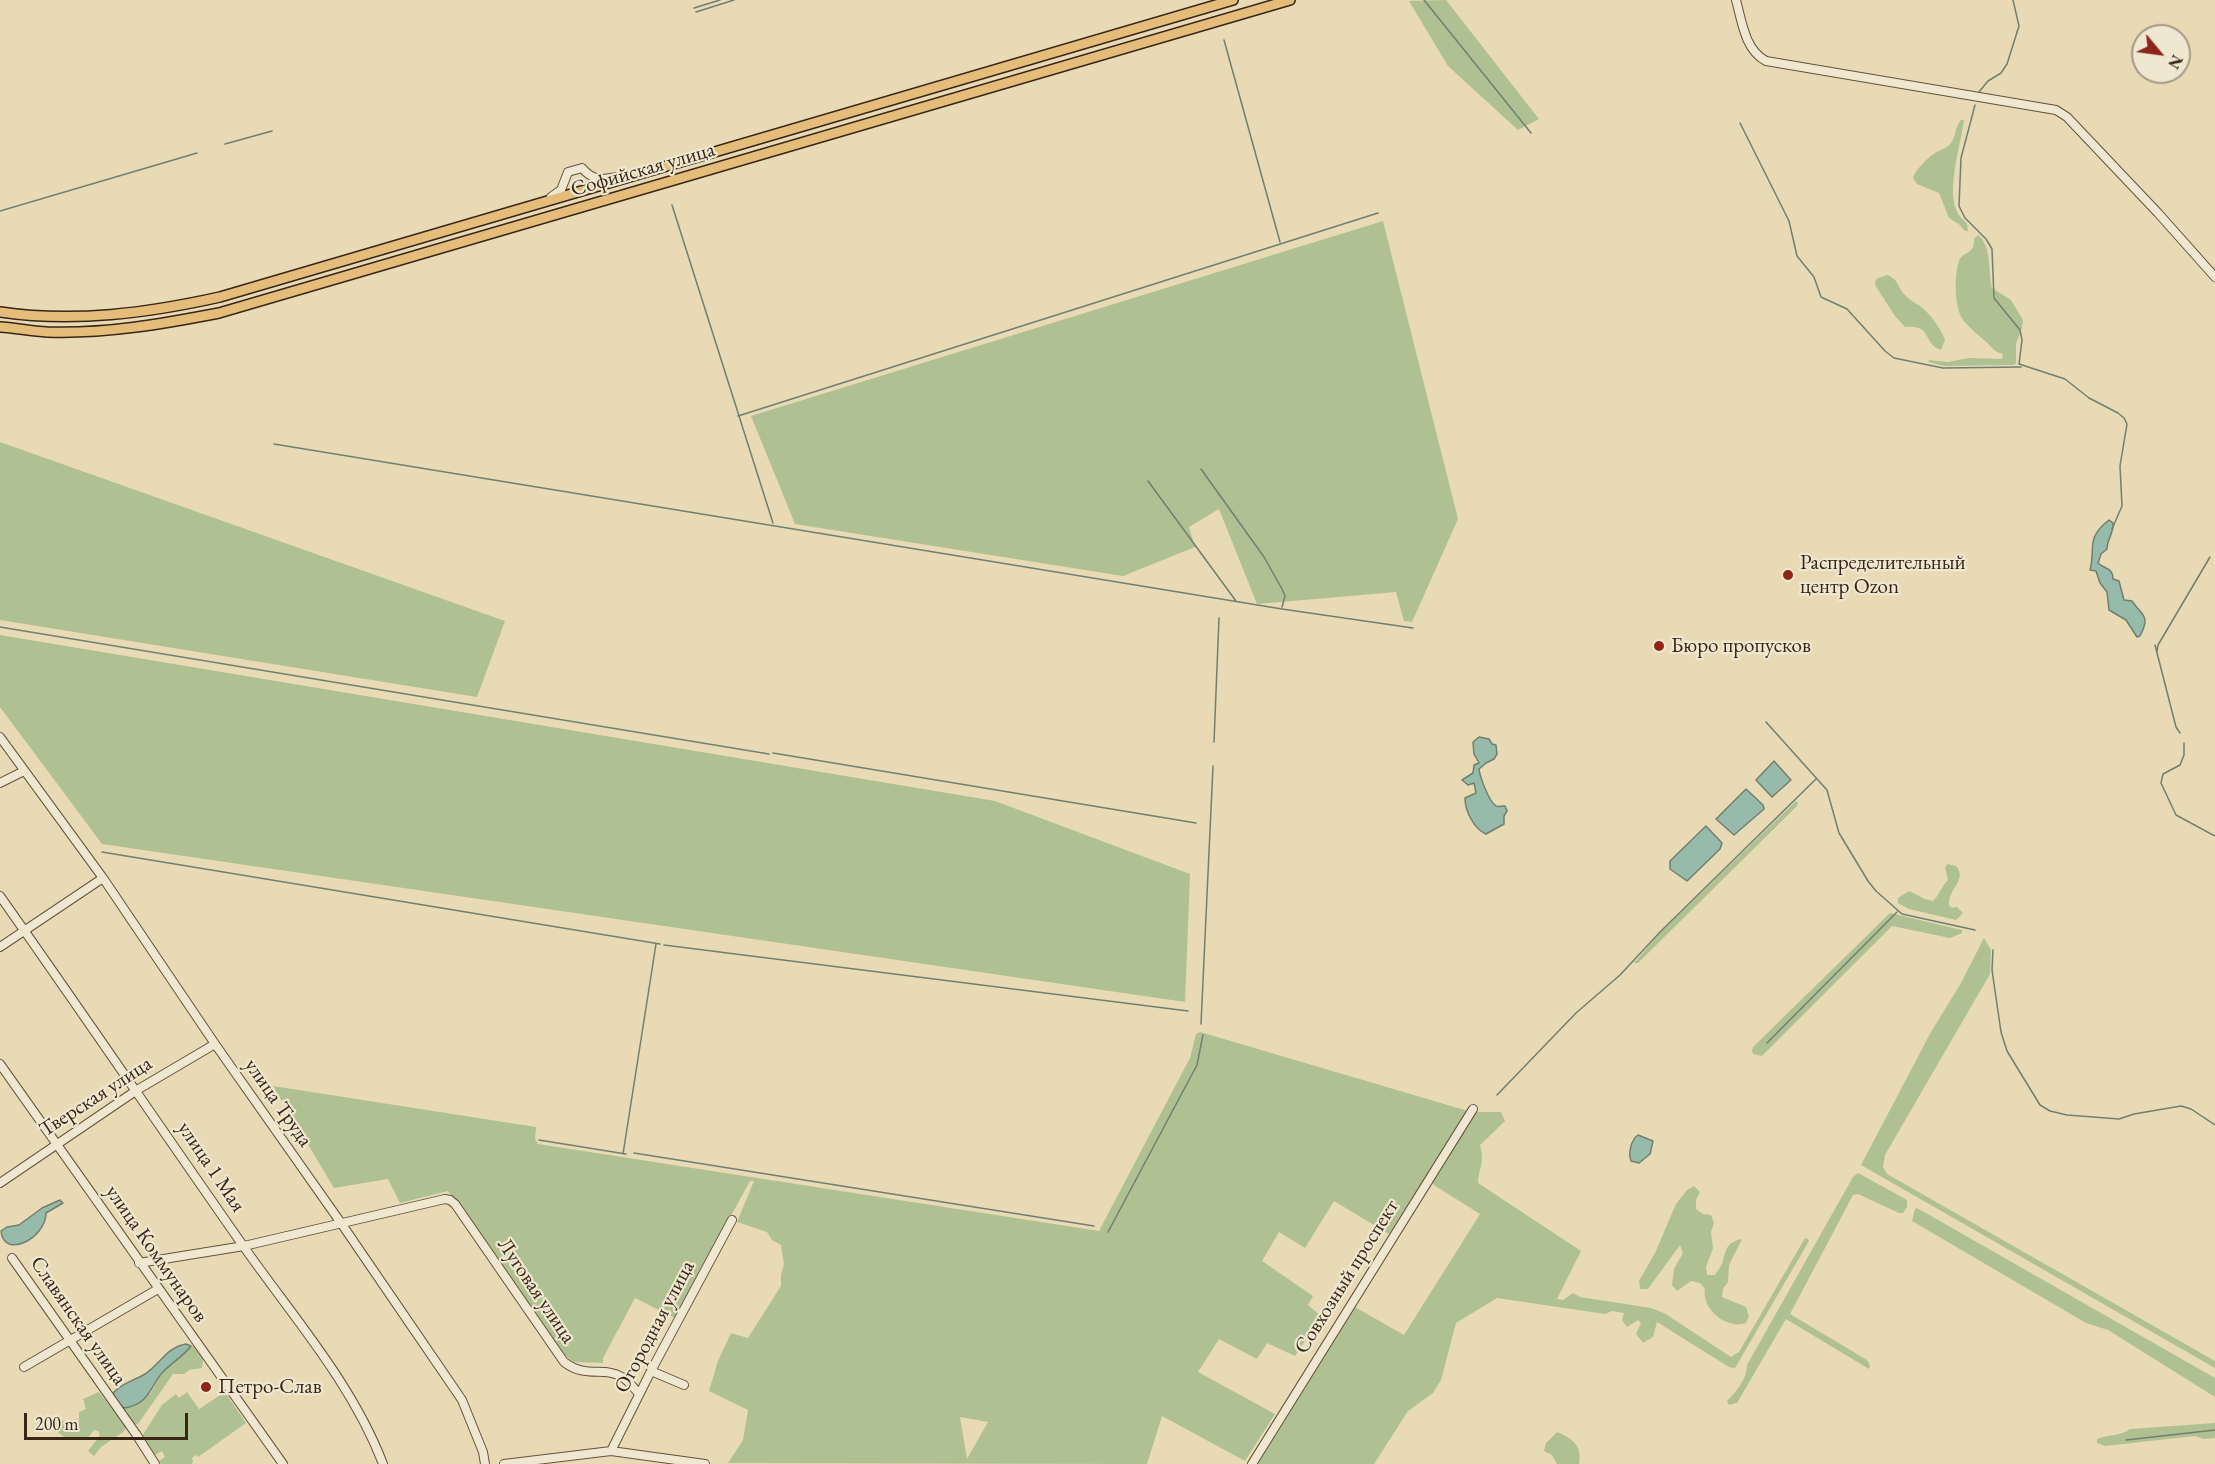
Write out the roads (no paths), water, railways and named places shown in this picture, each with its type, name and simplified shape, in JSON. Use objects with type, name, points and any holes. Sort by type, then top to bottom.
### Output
[{"type":"main road","name":"Софийская улица","points":[[0,312],[44,317],[100,316],[164,309],[220,297],[1233,0]]},
{"type":"main road","name":"Софийская улица","points":[[0,327],[47,332],[100,330],[158,325],[219,312],[1290,0]]},
{"type":"street","points":[[1736,0],[1751,49],[1766,61],[2056,110],[2067,117],[2215,277]]},
{"type":"street","points":[[516,210],[556,195],[565,182],[568,172],[582,168],[587,174],[599,180],[640,174]]},
{"type":"street","name":"улица Труда","points":[[0,737],[103,878],[462,1400],[483,1452],[485,1464]]},
{"type":"street","points":[[0,783],[24,771]]},
{"type":"street","points":[[0,947],[103,878]]},
{"type":"street","name":"улица 1 Мая","points":[[0,896],[351,1395],[372,1434],[383,1464]]},
{"type":"street","name":"Тверская улица","points":[[0,1183],[137,1090],[215,1044]]},
{"type":"street","name":"улица Коммунаров","points":[[0,1064],[283,1464]]},
{"type":"street","name":"Совхозный проспект","points":[[1252,1464],[1473,1109]]},
{"type":"street","name":"Луговая улица","points":[[341,1223],[450,1200],[564,1362],[573,1369],[584,1372],[615,1374],[625,1378],[639,1394]]},
{"type":"street","name":"Огородная улица","points":[[611,1451],[732,1220]]},
{"type":"street","points":[[139,1263],[244,1246],[341,1223]]},
{"type":"street","name":"Славянская улица","points":[[12,1258],[155,1464]]},
{"type":"street","points":[[24,1367],[158,1289]]},
{"type":"street","points":[[651,1371],[684,1385]]},
{"type":"street","points":[[504,1464],[611,1451],[705,1464]]},
{"type":"waterway","points":[[694,8],[720,0]]},
{"type":"waterway","points":[[696,12],[734,0]]},
{"type":"waterway","points":[[1424,0],[1531,133]]},
{"type":"waterway","points":[[1979,92],[1988,81],[2001,73],[2007,64],[2019,26],[2013,0]]},
{"type":"waterway","points":[[1224,40],[1280,242]]},
{"type":"waterway","points":[[1975,105],[1961,158],[1959,206],[1965,218],[1986,239],[1992,249],[1994,298],[2020,330],[2022,340],[2019,364],[2065,379],[2089,398],[2118,413],[2127,424],[2120,466],[2122,506],[2112,529]]},
{"type":"waterway","points":[[1740,123],[1789,221],[1797,256],[1814,277],[1821,297],[1847,309],[1894,358],[1943,368],[2021,367]]},
{"type":"waterway","points":[[225,144],[272,131]]},
{"type":"waterway","points":[[0,211],[197,153]]},
{"type":"waterway","points":[[672,205],[773,523]]},
{"type":"waterway","points":[[738,416],[1378,213]]},
{"type":"waterway","points":[[274,444],[1282,609],[1413,628]]},
{"type":"waterway","points":[[1201,469],[1264,557],[1285,596],[1282,607]]},
{"type":"waterway","points":[[1148,481],[1236,601]]},
{"type":"waterway","points":[[2157,652],[2158,645],[2210,557]]},
{"type":"waterway","points":[[1214,742],[1219,618]]},
{"type":"waterway","points":[[0,627],[769,754]]},
{"type":"waterway","points":[[2155,645],[2176,727],[2180,733]]},
{"type":"waterway","points":[[1766,722],[1827,790],[1839,833],[1876,891],[1902,914],[1975,930]]},
{"type":"waterway","points":[[2184,743],[2184,755],[2180,765],[2163,774],[2161,783],[2176,815],[2215,836]]},
{"type":"waterway","points":[[773,753],[1196,823]]},
{"type":"waterway","points":[[1201,1024],[1213,766]]},
{"type":"waterway","points":[[1497,1095],[1576,1013],[1620,975],[1661,931],[1816,779]]},
{"type":"waterway","points":[[102,852],[660,944]]},
{"type":"waterway","points":[[1767,1043],[1897,912]]},
{"type":"waterway","points":[[623,1154],[656,944]]},
{"type":"waterway","points":[[664,945],[1188,1011]]},
{"type":"waterway","points":[[1993,950],[1992,970],[2001,1032],[2007,1051],[2040,1105],[2050,1111],[2067,1115],[2119,1119],[2134,1114],[2181,1106],[2191,1109],[2215,1125]]},
{"type":"waterway","points":[[1108,1232],[1197,1065],[1203,1035]]},
{"type":"waterway","points":[[539,1140],[626,1154]]},
{"type":"waterway","points":[[634,1153],[1094,1226]]},
{"type":"waterway","points":[[2126,1440],[2215,1430]]},
{"type":"place","name":"Распределительный центр Ozon","points":[[1788,575]]},
{"type":"place","name":"Бюро пропусков","points":[[1659,646]]},
{"type":"place","name":"Петро-Слав","points":[[206,1387]]}]
